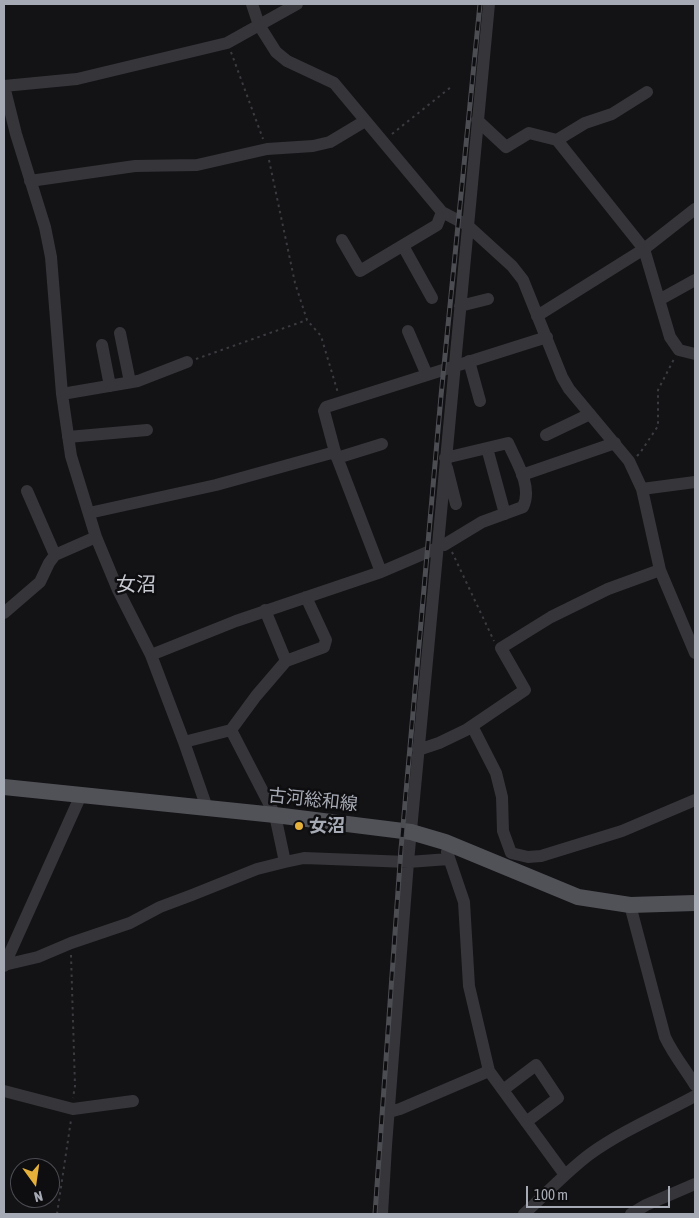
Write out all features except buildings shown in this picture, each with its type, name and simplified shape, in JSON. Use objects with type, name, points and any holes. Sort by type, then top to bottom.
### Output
[{"type":"main road","name":"古河総和線","points":[[4,787],[275,815],[411,832],[445,842],[578,898],[630,905],[695,903]]},
{"type":"street","points":[[252,4],[259,25],[276,52],[287,61],[334,83],[442,212],[467,225],[494,248],[523,280],[562,377],[629,461],[642,489],[660,570],[695,653]]},
{"type":"street","points":[[207,808],[151,655],[118,590],[96,537],[71,456],[62,394],[51,257],[45,227],[30,181],[10,135],[4,86],[77,79],[227,43],[297,4]]},
{"type":"street","points":[[382,1214],[408,862],[440,546],[445,459],[488,4]]},
{"type":"street","points":[[556,140],[585,123],[612,114],[647,92]]},
{"type":"street","points":[[477,120],[506,148],[529,133],[556,140],[644,249],[670,337],[679,350],[695,354]]},
{"type":"street","points":[[30,181],[135,166],[197,165],[267,149],[312,146],[330,142],[365,121]]},
{"type":"street","points":[[537,316],[644,249],[695,210]]},
{"type":"street","points":[[342,240],[360,271],[438,225],[442,212]]},
{"type":"street","points":[[402,246],[432,298]]},
{"type":"street","points":[[659,300],[695,280]]},
{"type":"street","points":[[460,306],[488,299]]},
{"type":"street","points":[[408,330],[427,375]]},
{"type":"street","points":[[120,333],[130,382]]},
{"type":"street","points":[[381,572],[336,455],[324,410],[326,407],[547,337]]},
{"type":"street","points":[[102,345],[110,386]]},
{"type":"street","points":[[469,361],[480,401]]},
{"type":"street","points":[[62,394],[138,381],[187,362]]},
{"type":"street","points":[[546,435],[590,414]]},
{"type":"street","points":[[68,437],[147,430]]},
{"type":"street","points":[[151,655],[265,610],[381,572],[440,546],[482,522],[523,506],[527,497],[522,475],[508,443],[445,459]]},
{"type":"street","points":[[522,475],[615,443]]},
{"type":"street","points":[[89,513],[216,486],[382,444]]},
{"type":"street","points":[[487,448],[505,514]]},
{"type":"street","points":[[445,459],[456,504]]},
{"type":"street","points":[[642,489],[695,482]]},
{"type":"street","points":[[27,491],[54,555]]},
{"type":"street","points":[[4,612],[40,582],[48,563],[54,555],[96,537]]},
{"type":"street","points":[[418,750],[439,743],[472,726],[525,690],[501,648],[551,617],[608,588],[660,570]]},
{"type":"street","points":[[184,742],[231,730],[256,696],[286,661],[324,647],[326,640],[306,597]]},
{"type":"street","points":[[265,610],[286,661]]},
{"type":"street","points":[[472,726],[496,773],[502,797],[503,831],[511,853],[528,857],[542,856],[622,831],[695,800]]},
{"type":"street","points":[[231,730],[275,815],[286,862]]},
{"type":"street","points":[[4,965],[81,795]]},
{"type":"street","points":[[445,842],[464,902],[469,986],[490,1071],[565,1175]]},
{"type":"street","points":[[4,965],[38,956],[130,923],[160,908],[257,869],[286,862],[304,858],[408,862],[449,859]]},
{"type":"street","points":[[630,905],[665,1037],[671,1050],[695,1085]]},
{"type":"street","points":[[503,1090],[536,1065],[558,1098],[526,1122]]},
{"type":"street","points":[[389,1112],[490,1071]]},
{"type":"street","points":[[4,1090],[72,1109],[134,1101]]},
{"type":"street","points":[[524,1214],[565,1175],[592,1153],[628,1131],[695,1096]]},
{"type":"street","points":[[632,1214],[646,1205],[695,1184]]},
{"type":"path","points":[[227,43],[254,109],[267,149],[295,283],[307,320],[321,336],[340,403]]},
{"type":"path","points":[[382,142],[450,87]]},
{"type":"path","points":[[187,362],[307,320]]},
{"type":"path","points":[[629,461],[640,454],[658,426],[658,390],[679,350]]},
{"type":"path","points":[[440,546],[450,549],[495,643],[501,648]]},
{"type":"path","points":[[57,1214],[74,1086],[71,943]]},
{"type":"railway","points":[[375,1214],[401,849],[441,396],[480,4]]},
{"type":"place","name":"女沼","points":[[299,826]]},
{"type":"district","name":"女沼","points":[[136,585]]}]
